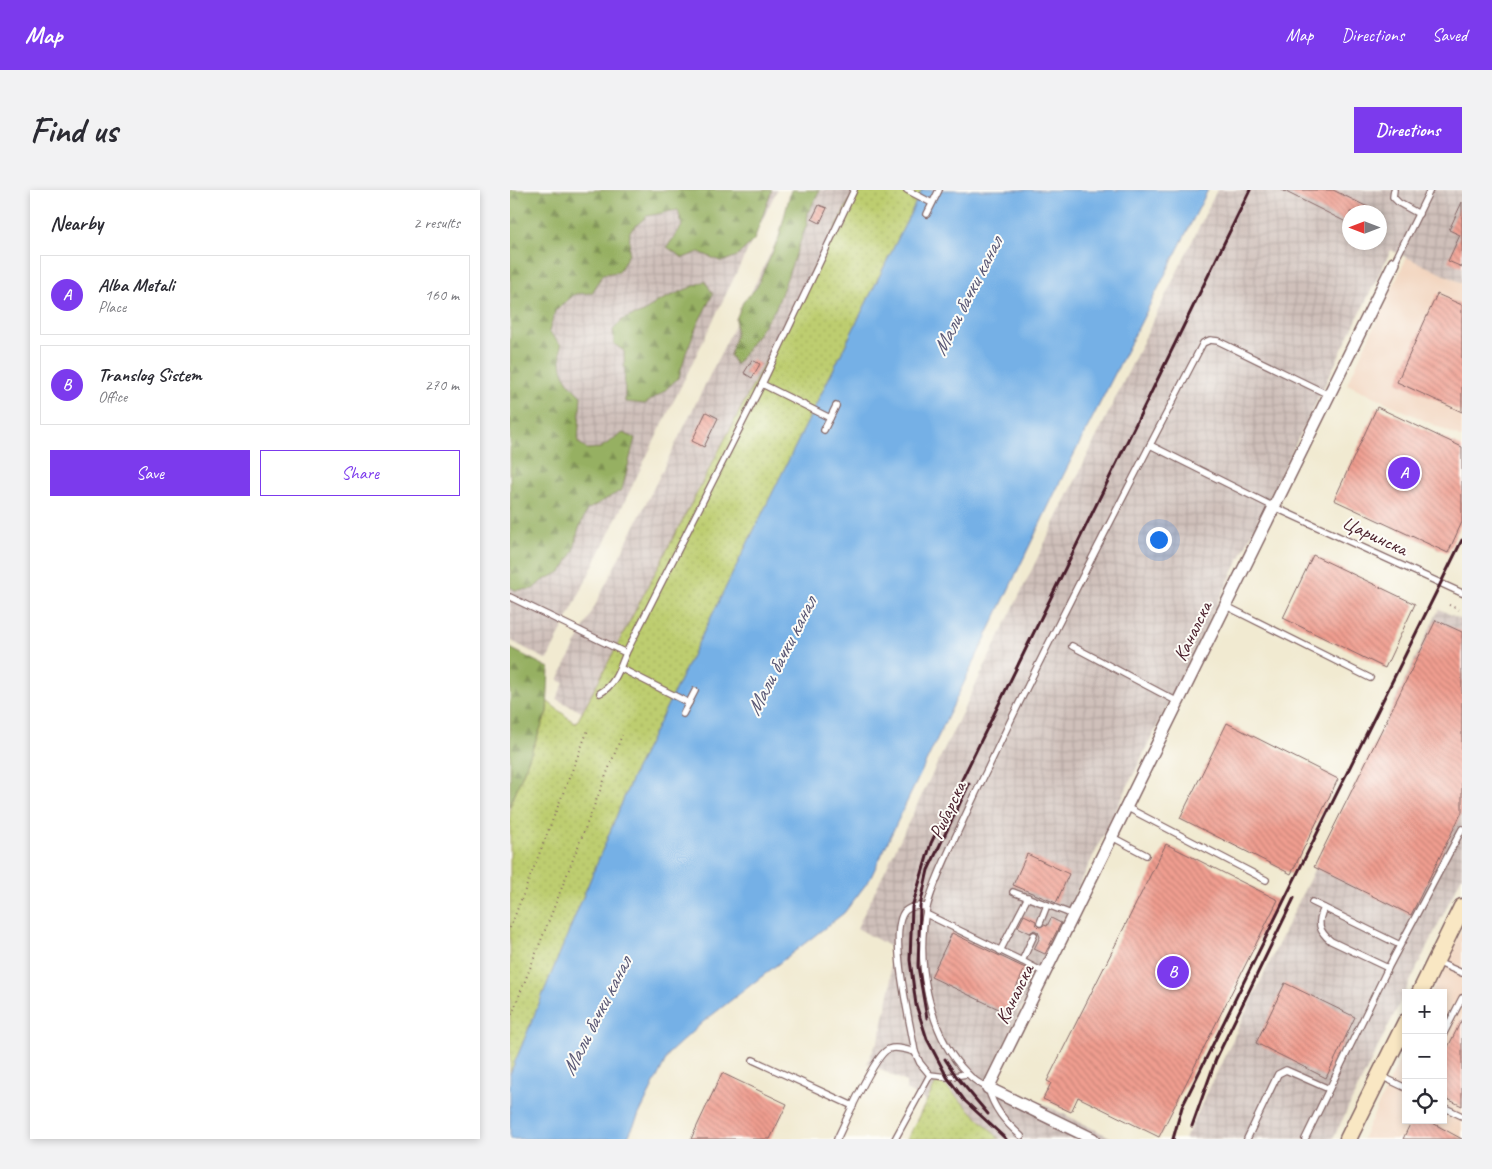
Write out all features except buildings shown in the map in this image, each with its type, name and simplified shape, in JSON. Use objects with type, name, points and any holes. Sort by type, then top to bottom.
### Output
[{"type":"street","name":"Каналска","points":[[988,1088],[1394,263]]},
{"type":"street","points":[[1422,989],[1462,907]]},
{"type":"street","points":[[1348,1139],[1402,1030]]},
{"type":"street","name":"Рибарска","points":[[988,1088],[1093,1139]]},
{"type":"lane","points":[[600,693],[606,690],[612,683],[620,668],[762,384],[854,190]]},
{"type":"lane","points":[[907,190],[932,203]]},
{"type":"lane","points":[[927,214],[938,190]]},
{"type":"lane","points":[[1394,190],[1394,196],[1399,203],[1419,214]]},
{"type":"lane","name":"Каналска","points":[[1394,263],[1430,190]]},
{"type":"lane","name":"Рибарска","points":[[988,1088],[967,1074],[946,1046],[938,1027],[926,987],[924,944],[927,910],[940,869],[1026,686],[1203,342],[1210,340],[1218,341],[1329,395]]},
{"type":"lane","points":[[762,384],[830,418]]},
{"type":"lane","points":[[824,430],[836,406]]},
{"type":"lane","name":"Царинска","points":[[1150,445],[1274,507],[1462,593]]},
{"type":"lane","points":[[510,597],[626,653]]},
{"type":"lane","points":[[1226,606],[1370,678]]},
{"type":"lane","points":[[1072,646],[1178,702]]},
{"type":"lane","points":[[620,668],[689,703]]},
{"type":"lane","points":[[683,714],[695,691]]},
{"type":"lane","points":[[1126,807],[1266,880]]},
{"type":"lane","points":[[1305,1139],[1388,968],[1462,829]]},
{"type":"lane","points":[[1112,837],[1146,855]]},
{"type":"lane","points":[[1013,892],[1074,915]]},
{"type":"lane","points":[[1000,951],[1028,897]]},
{"type":"lane","points":[[1312,902],[1400,945]]},
{"type":"lane","points":[[1040,922],[1048,905]]},
{"type":"lane","points":[[967,1074],[947,1077],[930,1075],[920,1063],[915,1052],[900,965],[900,926],[904,912],[912,907],[927,910],[1000,951],[1045,973]]},
{"type":"lane","points":[[1324,908],[1319,923],[1324,936],[1388,968]]},
{"type":"lane","points":[[1022,961],[1034,935]]},
{"type":"lane","points":[[1436,961],[1462,973]]},
{"type":"lane","points":[[1444,1034],[1462,998]]},
{"type":"lane","points":[[837,1139],[873,1066],[882,1053],[889,1048],[915,1052]]},
{"type":"lane","points":[[753,1060],[853,1106]]},
{"type":"lane","points":[[1247,1139],[1278,1074],[1286,1070],[1329,1089]]},
{"type":"lane","points":[[895,1139],[930,1075]]},
{"type":"lane","points":[[1380,1075],[1402,1086]]},
{"type":"lane","points":[[988,1088],[992,1102],[1003,1120],[1021,1136]]},
{"type":"lane","points":[[1447,1109],[1462,1116]]},
{"type":"path","points":[[1450,604],[1462,611]]},
{"type":"path","points":[[510,928],[588,730]]},
{"type":"path","points":[[510,1020],[622,735]]},
{"type":"shaded area","points":[[510,190],[777,190],[547,660],[510,640]]},
{"type":"shaded area","points":[[802,190],[858,190],[606,724],[556,699],[564,683],[558,680]]},
{"type":"shaded area","points":[[1217,190],[1462,190],[1462,283],[1391,250],[1085,873],[989,1077],[1114,1139],[1000,1139],[939,1079],[927,1101],[906,1090],[906,1082],[867,1063],[880,1036],[891,985],[889,946],[857,928]]},
{"type":"shaded area","points":[[1407,257],[1462,283],[1462,438],[1347,384]]},
{"type":"shaded area","points":[[1439,609],[1462,620],[1462,876],[1407,989],[1402,989],[1402,998],[1333,1139],[1185,1139]]},
{"type":"shaded area","points":[[1462,928],[1462,1139],[1362,1139],[1402,1055],[1402,1124],[1447,1124],[1447,989],[1433,989]]},
{"type":"green space","points":[[510,190],[772,190],[754,240],[737,256],[722,262],[699,252],[683,258],[667,247],[682,226],[678,210],[647,216],[630,231],[629,253],[619,272],[603,274],[592,293],[575,294],[555,311],[549,332],[561,345],[561,361],[566,379],[581,396],[578,442],[587,449],[600,448],[623,433],[635,438],[622,490],[587,510],[578,531],[574,551],[561,572],[542,581],[533,589],[515,590],[510,587]]},
{"type":"green space","points":[[791,190],[820,190],[808,213],[807,224],[776,308],[736,365],[730,355],[736,334],[736,319],[743,302],[757,287],[779,237]]},
{"type":"green space","points":[[855,190],[922,190],[635,771],[510,1074],[510,806],[547,712],[547,701],[576,724]]},
{"type":"green space","points":[[705,281],[713,294],[698,323],[679,377],[663,392],[645,404],[625,402],[624,351],[614,344],[613,330],[623,319],[644,312],[657,302]]},
{"type":"green space","points":[[510,648],[549,668],[547,712],[510,806]]},
{"type":"green space","points":[[938,1079],[1000,1139],[907,1139]]},
{"type":"water","name":"Мали бачки канал","points":[[922,190],[1208,190],[1062,478],[870,879],[844,913],[703,1022],[669,1053],[627,1139],[510,1139],[510,1074],[635,771]]},
{"type":"railway","points":[[1006,1139],[965,1101],[947,1077],[927,1039],[916,1005],[910,960],[912,907],[931,843],[1250,190]]},
{"type":"railway","points":[[1173,1139],[1182,1107],[1462,540]]},
{"type":"railway","points":[[927,1018],[918,966],[920,906],[928,870],[969,784]]},
{"type":"railway","points":[[1192,1126],[1216,1059],[1294,898]]},
{"type":"railway","points":[[945,1059],[956,1076],[988,1114]]},
{"type":"place","name":"Alba Metali","points":[[1404,473]]},
{"type":"place","name":"Translog Sistem","points":[[1173,972]]}]
